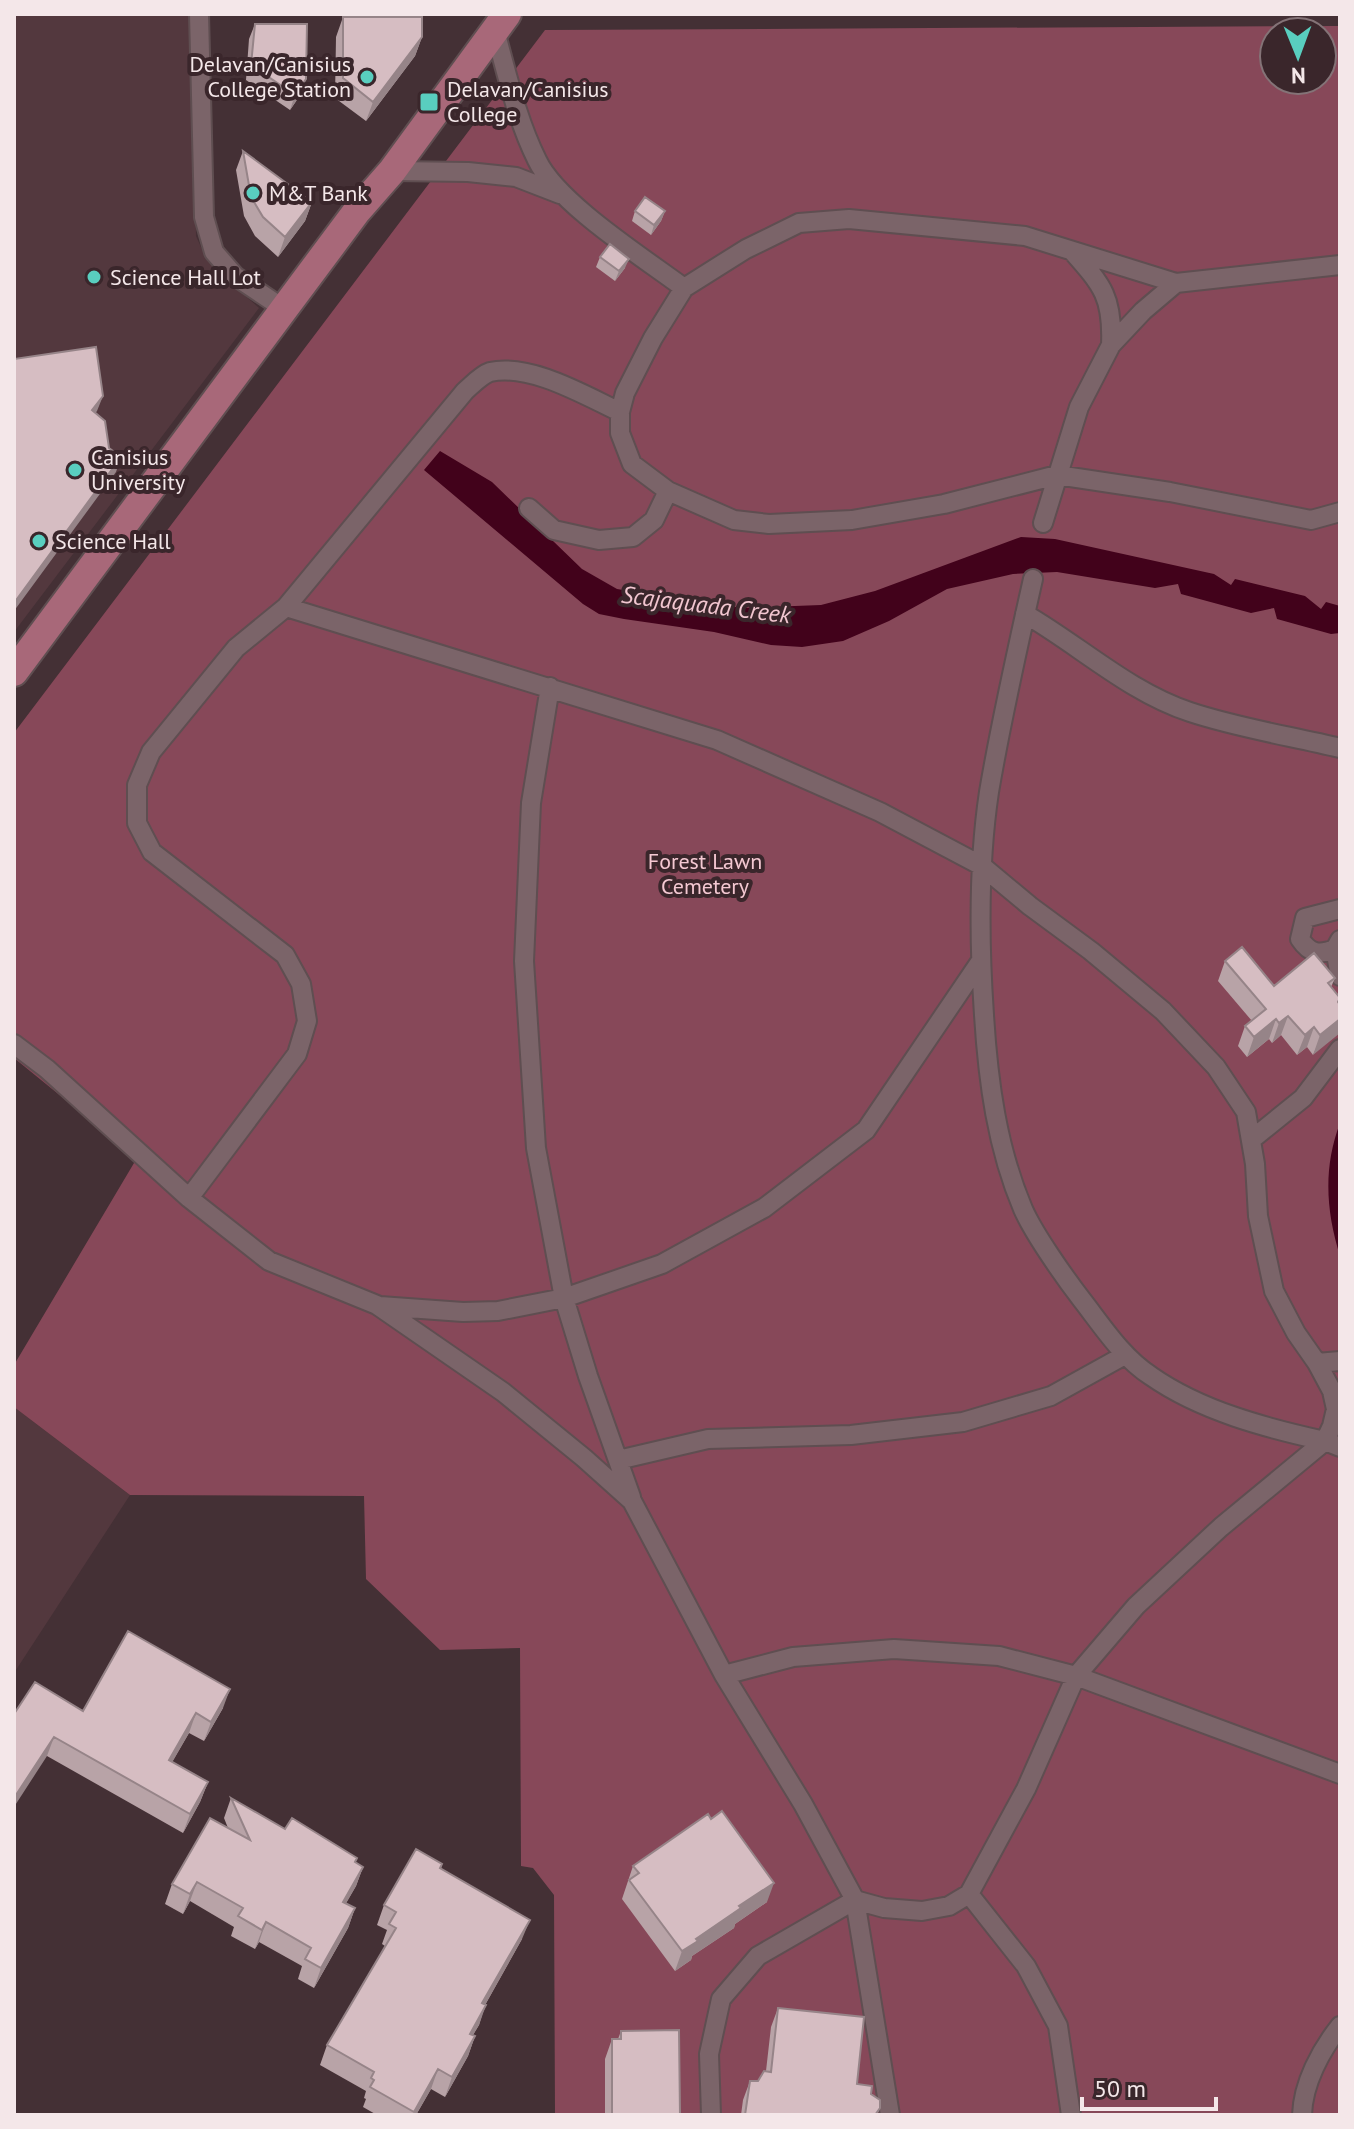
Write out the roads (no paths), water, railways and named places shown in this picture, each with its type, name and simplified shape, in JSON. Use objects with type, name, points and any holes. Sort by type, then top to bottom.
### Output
[{"type":"main road","points":[[14,672],[501,23]]},
{"type":"street","points":[[199,14],[204,217],[214,252],[235,276],[284,309]]},
{"type":"street","points":[[501,23],[521,119],[537,162],[560,194]]},
{"type":"street","points":[[392,171],[468,172],[516,177],[560,194],[684,288]]},
{"type":"street","points":[[1340,265],[1176,283],[1025,236],[849,219],[799,223],[746,249],[684,288],[653,338],[625,393],[620,412],[620,433],[632,464],[668,491],[734,520],[769,524],[852,520],[944,504],[1057,475],[1170,492],[1340,528]]},
{"type":"street","points":[[1072,250],[1101,283],[1113,316],[1111,345]]},
{"type":"street","points":[[1043,523],[1079,407],[1111,345],[1143,311],[1176,283]]},
{"type":"street","points":[[189,1198],[297,1054],[307,1021],[301,984],[285,955],[152,852],[137,823],[137,785],[151,752],[236,648],[286,607],[449,410],[486,373],[517,370],[560,384],[620,412]]},
{"type":"street","points":[[529,508],[554,530],[599,540],[633,537],[654,520],[668,491]]},
{"type":"street","points":[[1311,520],[1340,512]]},
{"type":"street","points":[[1033,579],[989,794],[982,866],[980,962],[986,1054],[995,1122],[1024,1211],[1072,1287],[1125,1355],[1151,1377],[1208,1406],[1265,1428],[1333,1444]]},
{"type":"street","points":[[286,607],[717,740],[880,812],[982,866],[1163,1011],[1216,1067],[1246,1112],[1258,1216],[1274,1291],[1332,1391],[1336,1409],[1332,1426],[1333,1444]]},
{"type":"street","points":[[1025,614],[1155,696],[1189,711],[1340,748]]},
{"type":"street","points":[[550,687],[531,803],[524,961],[536,1148],[564,1298],[632,1501],[724,1675],[803,1804],[855,1900],[890,2115]]},
{"type":"street","points":[[1340,909],[1309,915],[1302,921],[1300,932],[1300,939],[1314,953],[1338,945],[1340,976]]},
{"type":"street","points":[[377,1305],[463,1312],[498,1311],[564,1298],[662,1264],[764,1208],[866,1130],[980,962]]},
{"type":"street","points":[[14,1044],[47,1069],[189,1198],[269,1261],[377,1305],[503,1392],[632,1501]]},
{"type":"street","points":[[1251,1140],[1303,1098],[1340,1049]]},
{"type":"street","points":[[618,1460],[708,1439],[851,1435],[963,1422],[1051,1396],[1125,1355]]},
{"type":"street","points":[[1317,1363],[1340,1361]]},
{"type":"street","points":[[711,2115],[709,2054],[721,1999],[758,1956],[855,1900],[884,1908],[922,1911],[949,1906],[969,1894],[1026,1789],[1076,1676],[1147,1596],[1221,1527],[1333,1444]]},
{"type":"street","points":[[724,1675],[793,1657],[894,1649],[999,1656],[1076,1676],[1340,1774]]},
{"type":"street","points":[[969,1894],[1026,1966],[1058,2026],[1071,2115]]},
{"type":"street","points":[[1302,2115],[1302,2103],[1322,2048],[1340,2026]]},
{"type":"water","name":"Scajaquada Creek","points":[[440,451],[492,482],[582,569],[617,589],[742,608],[821,605],[875,591],[1021,537],[1055,539],[1214,574],[1231,585],[1235,579],[1305,596],[1321,609],[1326,602],[1340,606],[1340,633],[1331,634],[1277,619],[1274,608],[1251,613],[1181,594],[1178,584],[1155,588],[1057,572],[1013,574],[947,589],[889,621],[843,641],[802,647],[771,645],[714,632],[599,614],[583,604],[424,470]]},
{"type":"water","points":[[1340,1123],[1340,1256],[1328,1190],[1331,1156]]},
{"type":"place","name":"Delavan/Canisius College Station","points":[[367,77]]},
{"type":"place","name":"Delavan/Canisius College","points":[[429,102]]},
{"type":"place","name":"M&T Bank","points":[[253,193]]},
{"type":"place","name":"Science Hall Lot","points":[[94,277]]},
{"type":"place","name":"Canisius University","points":[[75,470]]},
{"type":"place","name":"Science Hall","points":[[39,541]]},
{"type":"park label","name":"Forest Lawn Cemetery","points":[[705,874]]}]
